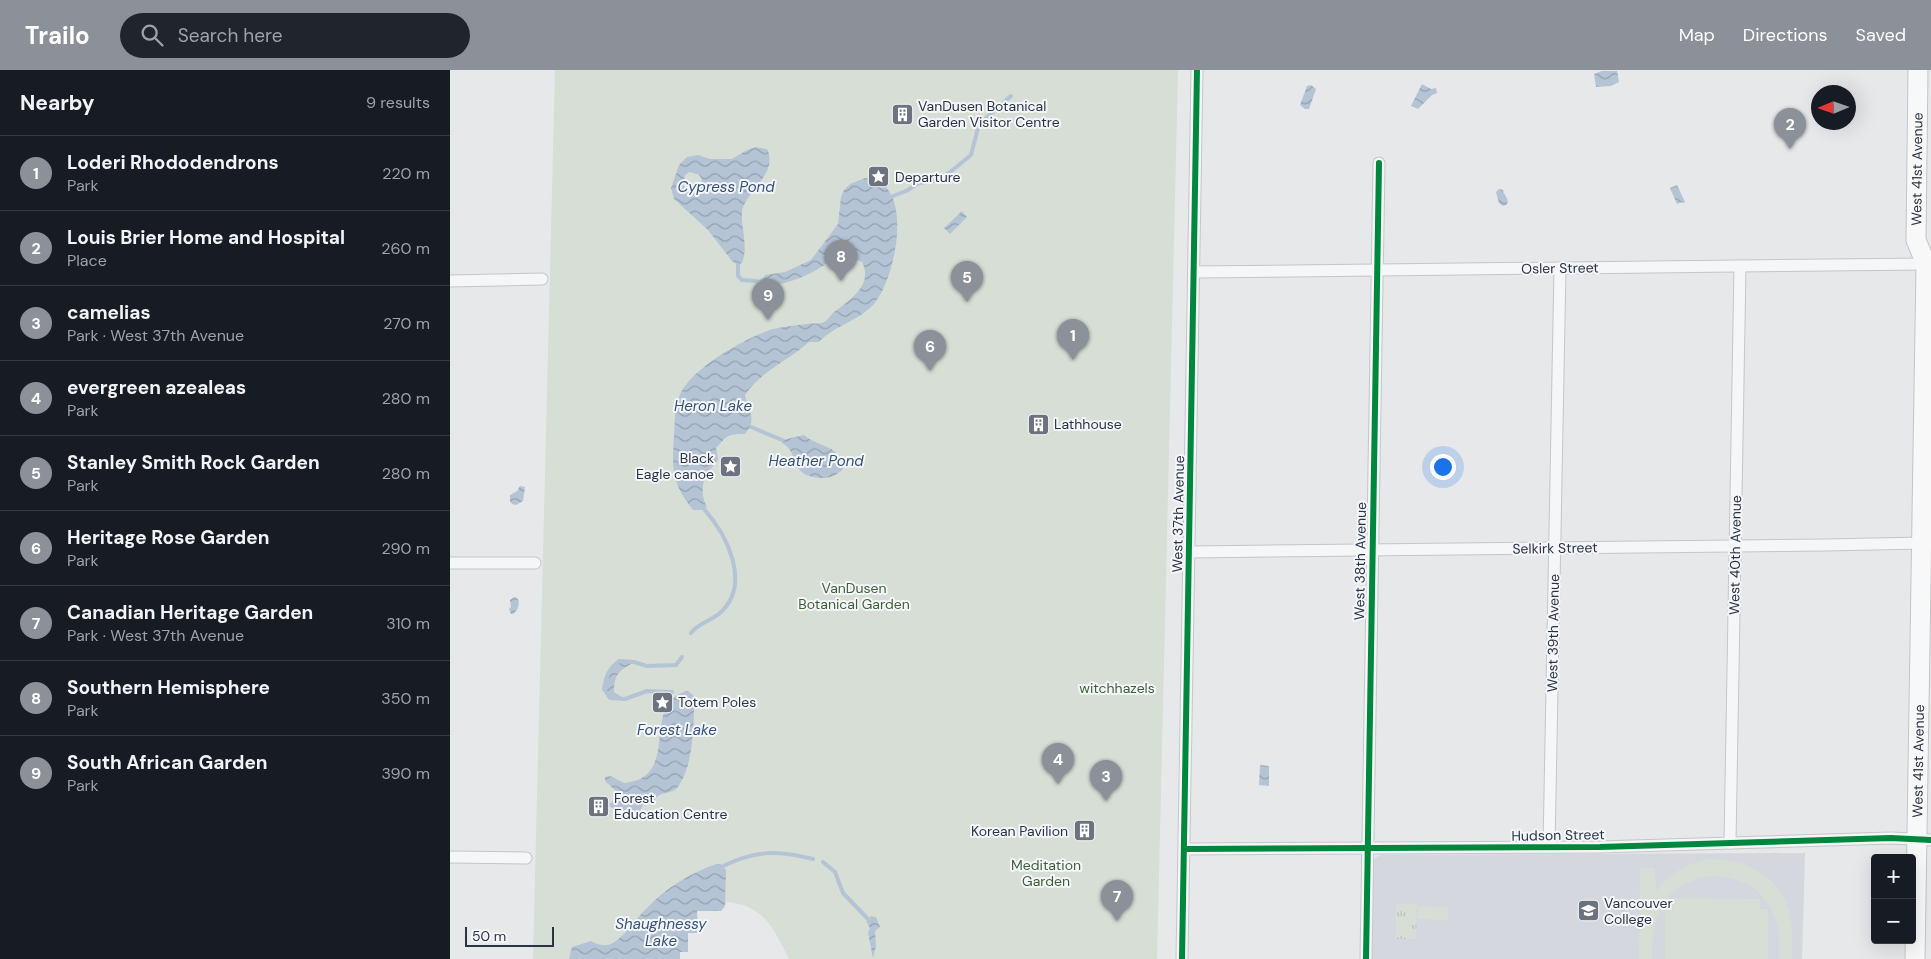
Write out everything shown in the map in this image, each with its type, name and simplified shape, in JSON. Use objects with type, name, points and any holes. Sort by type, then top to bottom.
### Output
[{"type":"main road","name":"West 41st Avenue","points":[[1915,959],[1924,840],[1925,647],[1921,543],[1926,453],[1929,259],[1916,240],[1918,70]]},
{"type":"street","name":"West 37th Avenue","points":[[1182,959],[1197,70]]},
{"type":"street","name":"West 38th Avenue","points":[[1366,959],[1379,163]]},
{"type":"street","name":"Osler Street","points":[[1194,272],[1740,266],[1929,259]]},
{"type":"street","name":"West 40th Avenue","points":[[1730,843],[1740,266]]},
{"type":"street","name":"West 39th Avenue","points":[[1549,847],[1560,268]]},
{"type":"street","points":[[450,281],[542,279]]},
{"type":"street","name":"Selkirk Street","points":[[1190,552],[1921,543]]},
{"type":"street","points":[[450,563],[534,563]]},
{"type":"street","name":"Hudson Street","points":[[1185,849],[1549,847],[1891,838],[1924,840]]},
{"type":"street","points":[[450,857],[526,858]]},
{"type":"shaded area","name":"Vancouver College","points":[[1805,853],[1802,959],[1371,959],[1373,863],[1376,857],[1381,855]]},
{"type":"green space","name":"VanDusen Botanical Garden","points":[[555,70],[1178,70],[1157,959],[789,959],[766,920],[750,908],[727,902],[721,911],[697,911],[698,933],[688,933],[688,952],[680,952],[680,959],[533,959]]},
{"type":"green space","points":[[1708,859],[1736,862],[1750,867],[1762,873],[1772,882],[1781,893],[1787,905],[1791,920],[1792,959],[1779,959],[1776,919],[1770,907],[1759,893],[1745,883],[1729,877],[1712,876],[1696,879],[1680,886],[1668,898],[1656,919],[1652,959],[1639,959],[1640,868],[1655,868],[1656,891],[1679,870]]},
{"type":"green space","points":[[1673,898],[1760,899],[1760,909],[1768,909],[1768,959],[1665,959],[1665,908],[1673,908]]},
{"type":"green space","points":[[1396,904],[1417,904],[1416,939],[1396,939]]},
{"type":"green space","points":[[1418,906],[1448,907],[1448,920],[1418,919]]},
{"type":"water","points":[[1602,71],[1617,71],[1619,82],[1611,86],[1596,87],[1594,74]]},
{"type":"water","points":[[1422,84],[1431,89],[1436,88],[1437,93],[1432,95],[1418,109],[1411,106]]},
{"type":"water","points":[[1311,85],[1316,89],[1309,109],[1305,109],[1300,105],[1307,86]]},
{"type":"water","name":"Cypress Pond","points":[[755,147],[767,149],[769,164],[763,179],[744,205],[742,211],[745,248],[742,263],[738,265],[732,261],[708,230],[674,199],[671,188],[679,165],[687,157],[698,155],[710,159],[732,159]],"holes":[[[689,172],[698,174],[702,179],[701,186],[695,193],[688,192],[683,185],[685,175]]]},
{"type":"water","name":"Heron Lake","points":[[865,178],[881,183],[891,195],[896,212],[897,233],[894,254],[889,275],[881,292],[867,311],[825,336],[819,342],[809,342],[751,387],[745,395],[752,419],[749,429],[745,434],[728,436],[716,448],[718,459],[708,472],[703,485],[704,499],[707,507],[701,510],[693,510],[680,491],[674,475],[673,447],[676,406],[679,397],[694,376],[719,356],[734,347],[773,329],[823,322],[858,292],[865,278],[865,271],[862,262],[857,260],[836,263],[829,261],[817,270],[802,277],[772,286],[770,282],[756,281],[764,278],[765,275],[785,272],[811,260],[838,224],[841,197],[844,190],[850,184]]},
{"type":"water","points":[[1677,185],[1685,202],[1677,204],[1670,188]]},
{"type":"water","points":[[1499,189],[1503,190],[1508,200],[1506,205],[1503,206],[1499,203],[1496,192]]},
{"type":"water","points":[[962,211],[967,217],[950,234],[944,228]]},
{"type":"water","name":"Heather Pond","points":[[804,435],[834,451],[841,461],[843,469],[836,475],[828,478],[810,476],[803,473],[796,464],[788,447],[782,443],[782,440]]},
{"type":"water","points":[[520,486],[525,487],[523,501],[516,505],[512,504],[510,495],[517,491]]},
{"type":"water","points":[[514,597],[517,598],[519,604],[516,611],[511,614],[509,609],[511,607],[510,600]]},
{"type":"water","points":[[619,661],[634,662],[618,674],[615,681],[614,692],[625,699],[610,698],[604,689],[608,673]]},
{"type":"water","name":"Forest Lake","points":[[688,691],[694,696],[692,744],[687,768],[677,788],[643,805],[639,813],[622,813],[607,805],[612,802],[617,792],[605,781],[605,777],[611,776],[624,783],[642,778],[652,768],[657,754],[665,709],[673,698]]},
{"type":"water","points":[[1260,765],[1269,766],[1269,786],[1259,785]]},
{"type":"water","name":"Shaughnessy Lake","points":[[720,864],[726,870],[725,906],[721,911],[697,911],[698,933],[688,933],[688,952],[680,952],[680,959],[569,959],[572,947],[591,941],[602,945],[613,943],[663,893],[689,876]]},
{"type":"water","points":[[871,916],[876,917],[880,927],[875,931],[876,946],[873,958],[868,933],[870,928],[866,921]]},
{"type":"waterway","points":[[893,196],[919,183],[933,181],[949,173],[971,155],[979,124],[1011,96]]},
{"type":"waterway","points":[[738,265],[738,276],[742,280],[756,281]]},
{"type":"waterway","points":[[751,427],[782,440]]},
{"type":"waterway","points":[[691,633],[697,627],[720,613],[729,601],[734,588],[735,574],[728,546],[721,532],[704,509]]},
{"type":"waterway","points":[[672,692],[647,691],[625,699],[610,698],[604,689],[608,673],[619,661],[634,662],[647,666],[676,665],[682,657]]},
{"type":"waterway","points":[[723,866],[746,857],[767,853],[789,854],[813,859]]},
{"type":"waterway","points":[[823,862],[835,872],[843,893],[867,918]]},
{"type":"cycle path","points":[[1182,959],[1197,70]]},
{"type":"cycle path","points":[[1366,959],[1379,163]]},
{"type":"cycle path","points":[[1185,849],[1600,847],[1891,838],[1931,840]]},
{"type":"place","name":"VanDusen Botanical Garden Visitor Centre","points":[[902,114]]},
{"type":"place","name":"Louis Brier Home and Hospital","points":[[1790,149]]},
{"type":"place","name":"Departure","points":[[879,177]]},
{"type":"place","name":"Southern Hemisphere","points":[[841,281]]},
{"type":"place","name":"Stanley Smith Rock Garden","points":[[967,302]]},
{"type":"place","name":"South African Garden","points":[[768,320]]},
{"type":"place","name":"Loderi Rhododendrons","points":[[1073,360]]},
{"type":"place","name":"Heritage Rose Garden","points":[[930,371]]},
{"type":"place","name":"Lathhouse","points":[[1038,424]]},
{"type":"place","name":"Black Eagle canoe","points":[[730,466]]},
{"type":"place","name":"Totem Poles","points":[[662,702]]},
{"type":"place","name":"evergreen azealeas","points":[[1058,784]]},
{"type":"place","name":"camelias","points":[[1106,801]]},
{"type":"place","name":"Forest Education Centre","points":[[598,806]]},
{"type":"place","name":"Korean Pavilion","points":[[1084,831]]},
{"type":"place","name":"Vancouver College","points":[[1588,911]]},
{"type":"place","name":"Canadian Heritage Garden","points":[[1117,921]]},
{"type":"park label","name":"witchhazels","points":[[1117,688]]},
{"type":"park label","name":"Meditation Garden","points":[[1046,874]]}]
